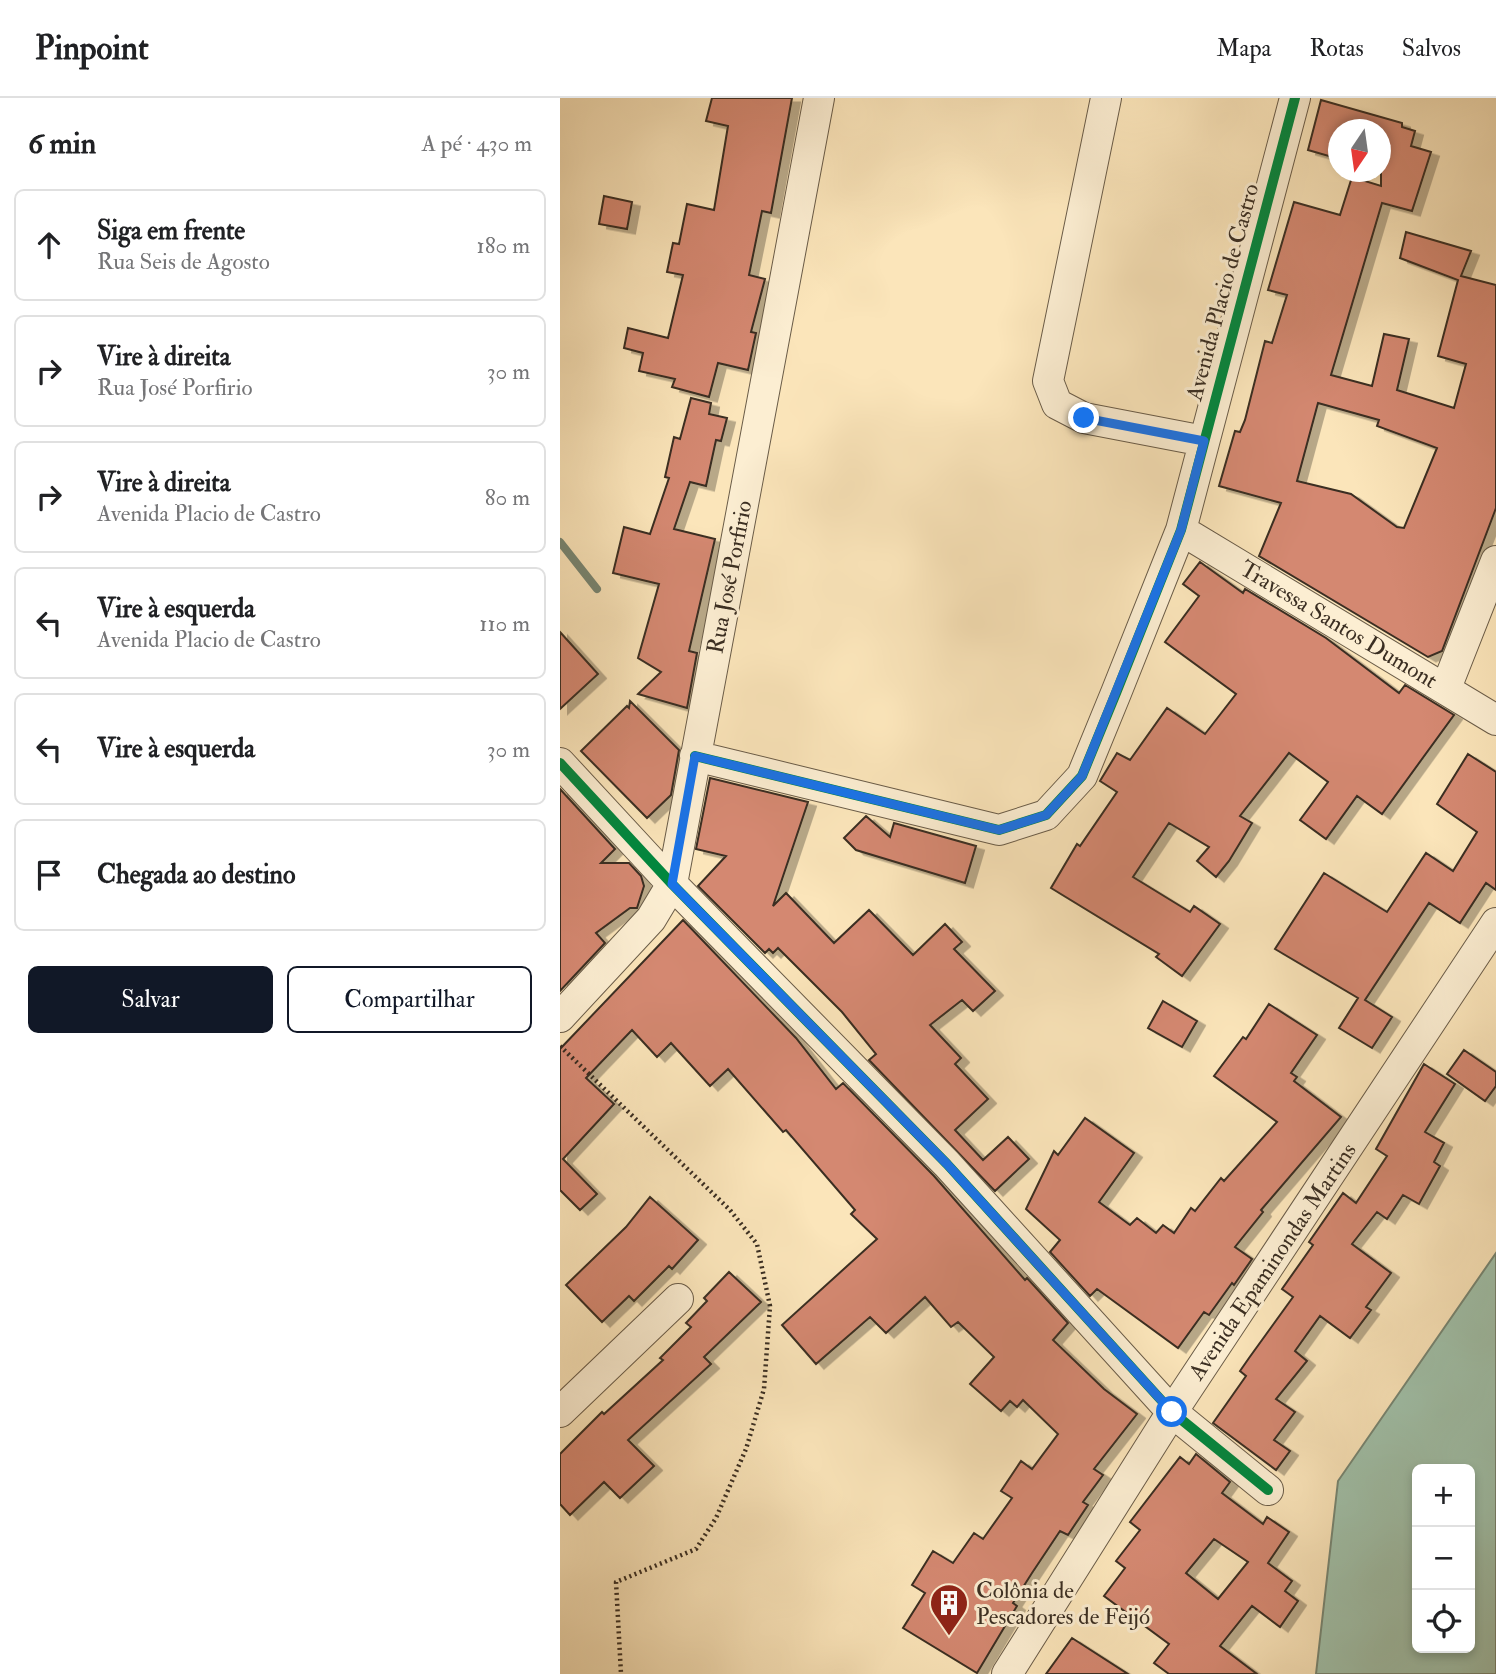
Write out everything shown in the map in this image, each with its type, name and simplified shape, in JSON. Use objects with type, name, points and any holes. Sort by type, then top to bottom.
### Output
[{"type":"street","name":"Rua José Porfirio","points":[[560,1017],[651,919],[672,884],[819,98]]},
{"type":"street","points":[[1106,98],[1048,381],[1057,404],[1084,418],[1204,441]]},
{"type":"street","name":"Avenida Placio de Castro","points":[[695,756],[999,830],[1046,815],[1082,776],[1181,530],[1295,98]]},
{"type":"street","name":"Travessa Santos Dumont","points":[[1181,530],[1496,720]]},
{"type":"street","points":[[1446,688],[1496,561]]},
{"type":"street","points":[[560,763],[672,884],[947,1164],[1172,1412],[1268,1490]]},
{"type":"street","name":"Avenida Epaminondas Martins","points":[[1007,1674],[1172,1412],[1496,923]]},
{"type":"street","points":[[560,1412],[678,1300]]},
{"type":"path","points":[[560,1046],[730,1210],[757,1244],[770,1306],[764,1389],[746,1449],[716,1518],[696,1549],[615,1582],[621,1674]]},
{"type":"shaded area","points":[[1496,1253],[1496,1674],[1316,1674],[1338,1481]]},
{"type":"building","points":[[712,98],[792,98],[771,213],[762,211],[749,275],[765,279],[751,332],[756,333],[748,370],[718,363],[709,397],[672,387],[675,379],[639,371],[643,353],[624,348],[628,328],[668,338],[683,275],[667,272],[673,243],[679,244],[687,204],[714,210],[728,126],[706,121]]},
{"type":"building","points":[[1321,100],[1388,119],[1328,119],[1328,156],[1308,150]]},
{"type":"building","points":[[1391,120],[1415,131],[1411,146],[1431,152],[1412,211],[1382,203],[1331,375],[1372,386],[1384,334],[1409,339],[1397,390],[1454,408],[1466,364],[1438,356],[1458,280],[1400,258],[1406,232],[1471,251],[1461,276],[1496,285],[1496,508],[1442,651],[1428,657],[1259,556],[1281,503],[1219,486],[1235,431],[1240,432],[1245,420],[1265,341],[1272,343],[1287,295],[1268,290],[1294,202],[1340,215],[1350,182],[1368,182],[1381,186],[1381,182],[1391,182]],"holes":[[[1318,403],[1379,420],[1377,426],[1437,448],[1404,528],[1397,527],[1351,494],[1297,481]]]},
{"type":"building","points":[[604,196],[632,202],[627,229],[599,224]]},
{"type":"building","points":[[691,398],[711,403],[709,414],[727,418],[721,441],[716,440],[706,486],[690,482],[674,529],[715,539],[689,651],[697,653],[687,708],[638,694],[661,672],[638,658],[659,584],[613,573],[624,527],[650,534],[669,478],[665,477],[674,437],[680,439]]},
{"type":"building","points":[[1200,562],[1243,593],[1245,589],[1326,638],[1399,693],[1405,685],[1454,715],[1382,814],[1357,796],[1326,839],[1300,820],[1328,782],[1289,753],[1240,816],[1252,823],[1216,877],[1197,861],[1209,847],[1169,823],[1133,877],[1190,912],[1194,906],[1220,924],[1182,976],[1156,957],[1159,954],[1051,888],[1077,844],[1080,846],[1117,792],[1100,781],[1117,753],[1130,760],[1167,708],[1205,734],[1236,694],[1165,642],[1199,596],[1183,584]]},
{"type":"building","points":[[560,632],[598,674],[560,709]]},
{"type":"building","points":[[630,701],[679,750],[671,795],[647,818],[581,751],[627,706],[629,708]]},
{"type":"building","points":[[1468,754],[1496,772],[1496,890],[1486,883],[1460,923],[1429,903],[1365,1000],[1392,1017],[1372,1048],[1339,1028],[1358,998],[1275,949],[1324,873],[1387,912],[1426,853],[1453,871],[1477,832],[1437,804]]},
{"type":"building","points":[[710,778],[808,802],[773,906],[786,893],[834,943],[869,910],[913,955],[945,924],[962,942],[954,949],[995,991],[973,1011],[962,1000],[930,1025],[961,1058],[955,1064],[988,1099],[955,1130],[983,1160],[1008,1137],[1029,1159],[995,1191],[869,1060],[876,1054],[842,1012],[778,948],[773,953],[769,949],[765,953],[698,886],[726,856],[696,849]]},
{"type":"building","points":[[560,789],[615,849],[601,863],[629,863],[641,876],[644,886],[637,908],[630,908],[596,933],[605,943],[560,991]]},
{"type":"building","points":[[866,816],[890,837],[894,823],[976,846],[965,883],[856,850],[844,838]]},
{"type":"building","points":[[683,920],[796,1038],[836,1089],[843,1083],[934,1176],[1025,1280],[1027,1278],[1068,1323],[1053,1340],[1104,1389],[1137,1414],[1094,1469],[1103,1475],[1083,1502],[1088,1505],[1068,1535],[1060,1531],[1032,1573],[1013,1603],[1017,1606],[977,1673],[903,1628],[925,1593],[912,1585],[933,1551],[953,1563],[974,1533],[983,1539],[1012,1498],[1001,1491],[1021,1461],[1032,1469],[1058,1434],[1023,1400],[1017,1407],[1010,1401],[1001,1411],[970,1384],[994,1357],[958,1322],[951,1327],[925,1297],[886,1333],[870,1317],[816,1364],[782,1325],[877,1239],[851,1214],[855,1210],[786,1130],[783,1132],[728,1069],[710,1086],[671,1043],[657,1057],[632,1030],[586,1078],[614,1104],[563,1159],[597,1194],[580,1210],[560,1190],[560,1049]]},
{"type":"building","points":[[1163,1001],[1197,1021],[1182,1047],[1148,1028]]},
{"type":"building","points":[[1269,1004],[1317,1035],[1291,1073],[1297,1077],[1294,1081],[1341,1117],[1261,1210],[1263,1212],[1235,1247],[1252,1259],[1209,1315],[1204,1312],[1178,1348],[1097,1289],[1090,1296],[1050,1252],[1060,1240],[1026,1209],[1054,1151],[1058,1155],[1085,1118],[1134,1153],[1099,1202],[1130,1225],[1137,1218],[1156,1233],[1163,1225],[1174,1233],[1191,1208],[1195,1211],[1221,1178],[1224,1181],[1277,1122],[1214,1076],[1243,1037],[1246,1039]]},
{"type":"building","points":[[1464,1050],[1496,1072],[1496,1086],[1485,1101],[1447,1074]]},
{"type":"building","points":[[1424,1064],[1455,1084],[1425,1132],[1444,1143],[1434,1162],[1440,1166],[1419,1204],[1403,1195],[1387,1219],[1377,1212],[1352,1244],[1391,1273],[1366,1307],[1371,1310],[1350,1338],[1320,1316],[1295,1351],[1307,1361],[1276,1399],[1295,1412],[1274,1440],[1290,1451],[1276,1470],[1213,1423],[1246,1376],[1240,1371],[1293,1297],[1282,1289],[1313,1245],[1309,1242],[1343,1193],[1356,1203],[1387,1156],[1376,1149]]},
{"type":"building","points":[[650,1197],[698,1240],[672,1269],[669,1266],[634,1301],[629,1296],[602,1322],[566,1285],[626,1227]]},
{"type":"building","points":[[729,1272],[761,1302],[704,1357],[711,1364],[628,1440],[654,1466],[620,1498],[604,1482],[570,1515],[560,1504],[560,1454],[602,1412],[604,1414],[663,1360],[660,1358],[691,1327],[686,1323],[707,1301],[704,1298]]},
{"type":"building","points":[[1196,1454],[1230,1482],[1222,1493],[1263,1524],[1267,1517],[1289,1532],[1268,1563],[1292,1581],[1285,1591],[1298,1601],[1280,1627],[1252,1606],[1220,1646],[1257,1674],[1169,1674],[1154,1663],[1169,1644],[1104,1596],[1125,1568],[1116,1561],[1140,1530],[1130,1522],[1180,1457],[1189,1464]],"holes":[[[1214,1539],[1248,1562],[1218,1599],[1186,1573]]]},
{"type":"building","points":[[1072,1638],[1128,1674],[1046,1674]]},
{"type":"waterway","points":[[560,542],[597,589]]},
{"type":"cycle path","points":[[695,756],[999,830],[1046,815],[1082,776],[1181,530],[1295,98]]},
{"type":"cycle path","points":[[560,763],[672,884],[947,1164],[1172,1412],[1268,1490]]},
{"type":"place","name":"Colônia de Pescadores de Feijó","points":[[949,1637]]},
{"type":"route","points":[[1084,418],[1204,441],[1181,530],[1082,776],[1046,815],[999,830],[695,756],[672,884],[947,1164],[1172,1412]]}]
